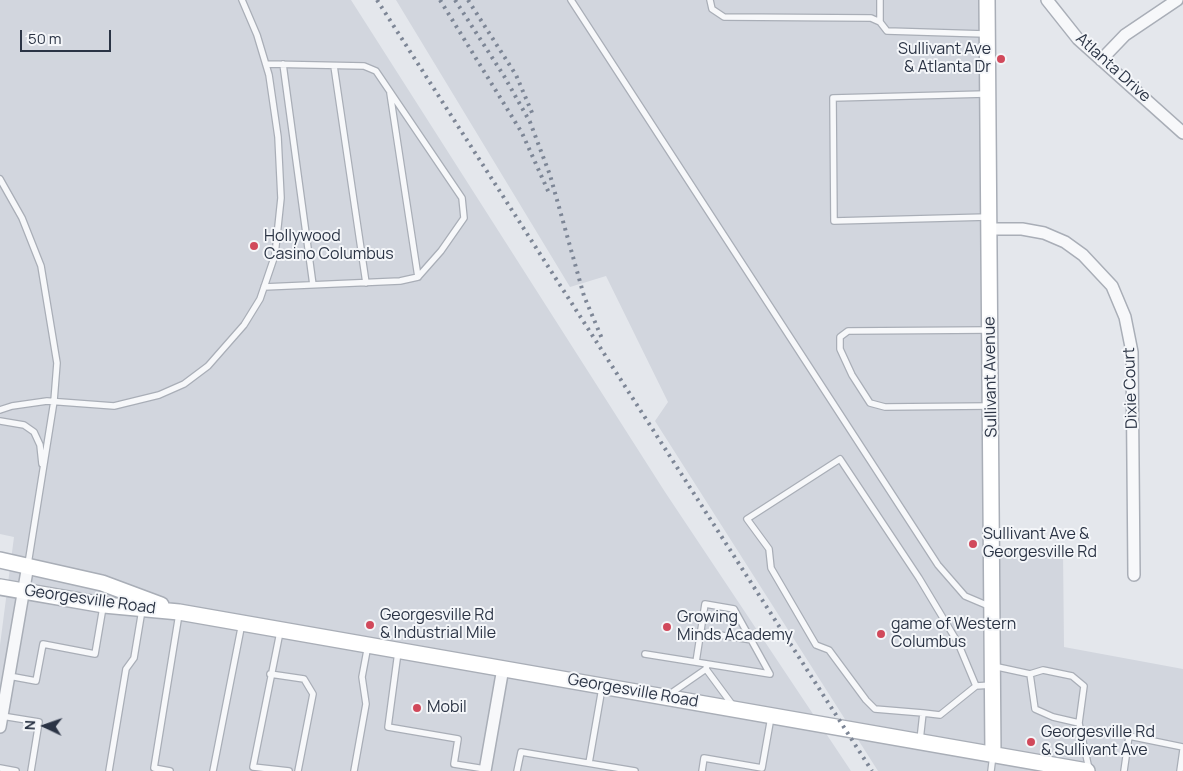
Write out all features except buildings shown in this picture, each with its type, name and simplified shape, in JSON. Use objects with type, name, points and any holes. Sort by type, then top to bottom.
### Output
[{"type":"main road","name":"Sullivant Avenue","points":[[987,0],[993,755]]},
{"type":"main road","name":"Georgesville Road","points":[[0,560],[102,582],[179,612]]},
{"type":"main road","name":"Georgesville Road","points":[[0,587],[103,605],[179,612],[1088,771]]},
{"type":"street","name":"Atlanta Drive","points":[[1046,0],[1078,38],[1183,133]]},
{"type":"street","points":[[1101,60],[1125,34],[1177,0]]},
{"type":"street","name":"Dixie Court","points":[[989,223],[1044,234],[1065,242],[1083,255],[1112,286],[1125,317],[1132,352],[1134,575]]},
{"type":"street","points":[[1,722],[28,565]]},
{"type":"street","points":[[485,770],[503,668]]},
{"type":"lane","points":[[0,410],[12,406],[54,401],[114,406],[159,395],[184,384],[208,366],[244,325],[260,299],[278,237],[282,198],[278,137],[266,64],[257,34],[242,0]]},
{"type":"lane","points":[[572,0],[938,565],[965,596],[993,608]]},
{"type":"lane","points":[[710,0],[712,9],[724,17],[871,18],[880,22],[887,31],[988,34]]},
{"type":"lane","points":[[880,0],[880,22]]},
{"type":"lane","points":[[264,287],[400,281],[418,277],[441,251],[464,218],[462,198],[376,71],[364,66],[266,64]]},
{"type":"lane","points":[[283,64],[314,285]]},
{"type":"lane","points":[[334,66],[366,283]]},
{"type":"lane","points":[[390,92],[418,277]]},
{"type":"lane","points":[[988,94],[833,98],[834,221],[989,223]]},
{"type":"lane","points":[[0,180],[22,218],[41,266],[57,363],[54,401],[28,565]]},
{"type":"lane","points":[[990,330],[848,331],[840,337],[840,349],[852,375],[870,403],[885,407],[991,406]]},
{"type":"lane","points":[[0,420],[24,425],[34,432],[40,445],[43,473]]},
{"type":"lane","points":[[976,686],[958,643],[919,578],[840,459],[747,518],[769,549],[771,568],[816,645],[829,650],[866,700],[875,709],[940,715],[976,686],[993,684]]},
{"type":"lane","points":[[645,654],[696,662],[707,666],[770,674],[734,609],[705,604],[696,662]]},
{"type":"lane","points":[[9,676],[36,681],[43,644],[95,654],[103,605]]},
{"type":"lane","points":[[109,771],[126,669],[134,658],[142,609]]},
{"type":"lane","points":[[170,771],[153,770],[179,612]]},
{"type":"lane","points":[[213,771],[242,623]]},
{"type":"lane","points":[[281,630],[251,769],[289,771]]},
{"type":"lane","points":[[700,632],[752,640]]},
{"type":"lane","points":[[354,771],[366,704],[362,677],[368,645]]},
{"type":"lane","points":[[398,650],[388,727],[458,739],[454,764],[485,770]]},
{"type":"lane","points":[[666,696],[707,666]]},
{"type":"lane","points":[[707,666],[735,708]]},
{"type":"lane","points":[[993,666],[1030,674],[1043,670],[1072,676],[1084,686],[1078,723],[1088,771]]},
{"type":"lane","points":[[270,674],[304,679],[312,694],[298,771]]},
{"type":"lane","points":[[1030,674],[1036,709],[1053,717],[1078,723]]},
{"type":"lane","points":[[589,763],[603,686]]},
{"type":"lane","points":[[919,742],[923,713]]},
{"type":"lane","points":[[702,771],[704,758],[761,770],[772,716]]},
{"type":"lane","points":[[1,722],[39,722],[31,771]]},
{"type":"lane","points":[[1124,771],[1129,736],[1183,749],[1180,771]]},
{"type":"lane","points":[[517,771],[521,752],[635,771]]},
{"type":"lane","points":[[990,771],[993,755]]},
{"type":"lane","points":[[0,768],[16,771]]},
{"type":"shaded area","name":"Hollywood Casino Columbus","points":[[0,0],[351,0],[665,492],[851,771],[0,771],[0,645],[14,537],[0,534]]},
{"type":"shaded area","points":[[396,0],[983,0],[989,551],[1063,551],[1064,647],[1183,669],[1183,771],[878,771],[655,421],[668,402],[606,276],[570,287]]},
{"type":"railway","points":[[377,0],[872,771]]},
{"type":"railway","points":[[440,0],[522,133],[549,193]]},
{"type":"railway","points":[[455,0],[504,76],[530,122],[550,175],[584,296],[603,341]]},
{"type":"railway","points":[[468,0],[516,75],[533,115]]},
{"type":"place","name":"Sullivant Ave & Atlanta Dr","points":[[1001,59]]},
{"type":"place","name":"Hollywood Casino Columbus","points":[[254,246]]},
{"type":"place","name":"Sullivant Ave & Georgesville Rd","points":[[973,544]]},
{"type":"place","name":"Georgesville Rd & Industrial Mile","points":[[370,625]]},
{"type":"place","name":"Growing Minds Academy","points":[[667,627]]},
{"type":"place","name":"game of Western Columbus","points":[[881,634]]},
{"type":"place","name":"Mobil","points":[[417,708]]},
{"type":"place","name":"Georgesville Rd & Sullivant Ave","points":[[1031,742]]}]
